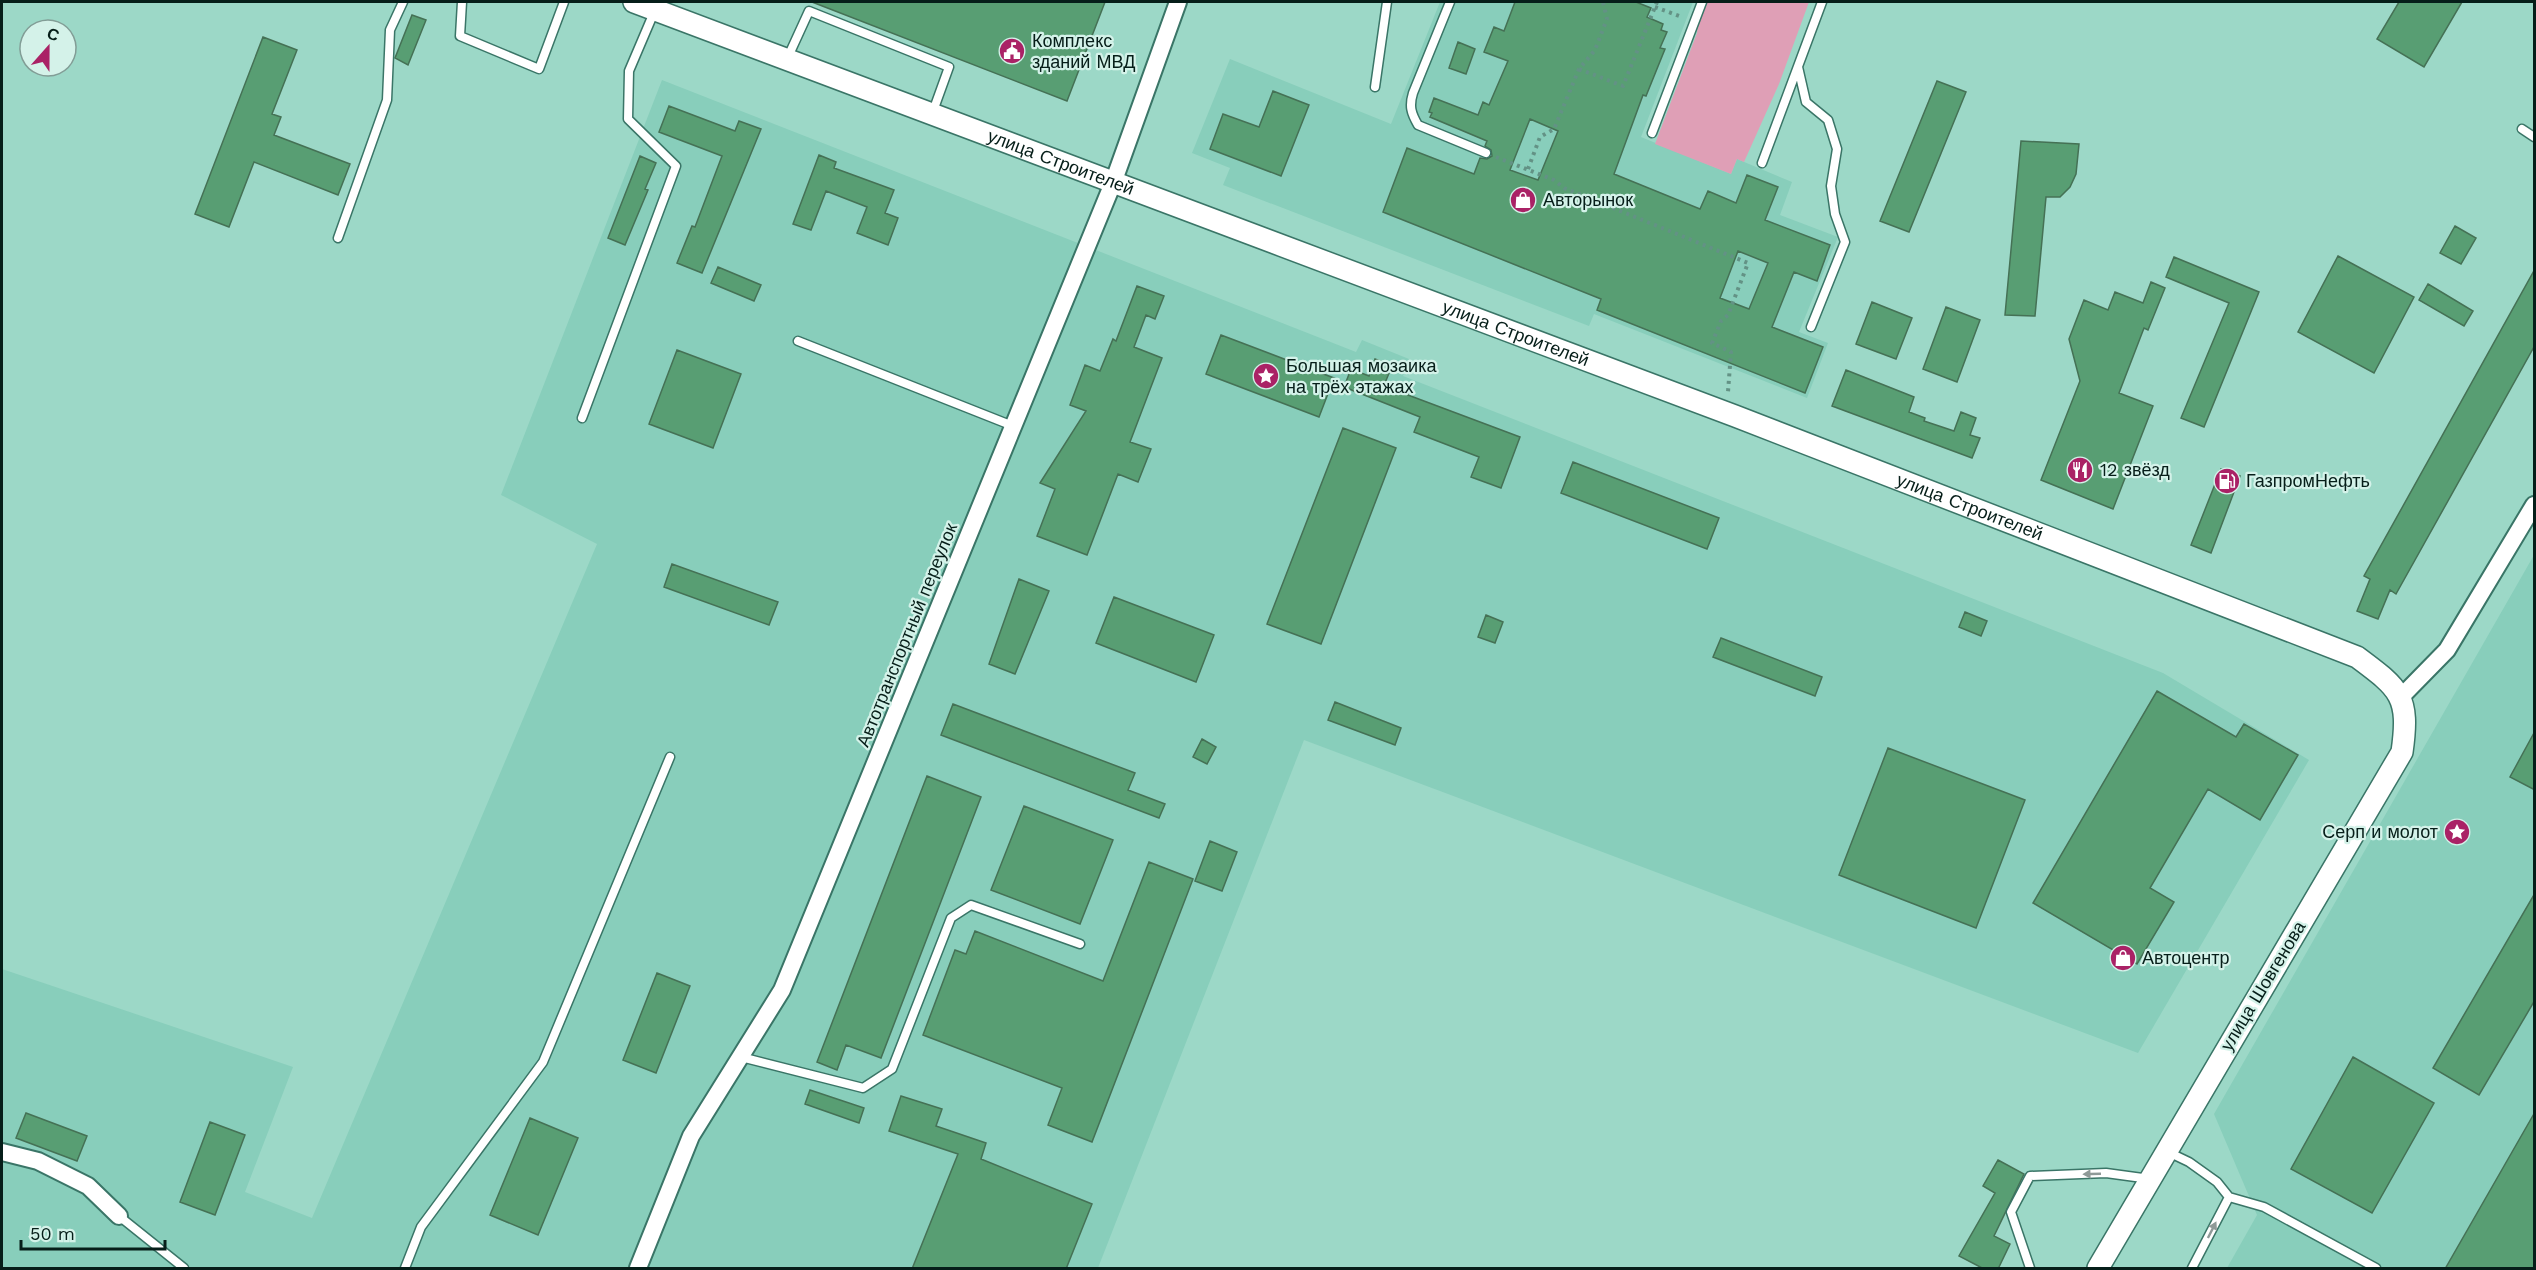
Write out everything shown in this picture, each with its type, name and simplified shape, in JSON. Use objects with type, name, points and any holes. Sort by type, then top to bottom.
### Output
[{"type":"street","name":"улица Строителей","points":[[634,2],[1735,416],[2357,657],[2394,689]]},
{"type":"street","name":"Автотранспортный переулок","points":[[638,1269],[691,1136],[782,990],[1113,183],[1178,2]]},
{"type":"street","points":[[2394,689],[2447,650],[2533,512]]},
{"type":"street","name":"улица Шовгенова","points":[[2098,1269],[2165,1151],[2402,752],[2407,720],[2394,689]]},
{"type":"street","points":[[2,1152],[38,1161],[88,1186],[119,1216]]},
{"type":"lane","points":[[338,238],[387,100],[390,30],[404,2]]},
{"type":"lane","points":[[462,2],[460,36],[539,69],[564,2]]},
{"type":"lane","points":[[1375,87],[1387,2]]},
{"type":"lane","points":[[1450,2],[1413,93],[1410,105],[1412,115],[1418,125],[1486,153]]},
{"type":"lane","points":[[1652,133],[1702,2]]},
{"type":"lane","points":[[1762,163],[1822,2]]},
{"type":"lane","points":[[582,418],[676,166],[628,119],[629,71],[655,10]]},
{"type":"lane","points":[[787,60],[809,11],[950,67],[932,114]]},
{"type":"lane","points":[[1798,67],[1806,102],[1827,120],[1837,149],[1831,186],[1835,214],[1845,242],[1811,327]]},
{"type":"lane","points":[[2522,129],[2535,137]]},
{"type":"lane","points":[[798,341],[1013,426]]},
{"type":"lane","points":[[405,1269],[421,1227],[543,1062],[670,757]]},
{"type":"lane","points":[[741,1057],[863,1088],[892,1069],[951,918],[971,905],[1080,944]]},
{"type":"lane","points":[[2165,1151],[2189,1162],[2208,1175],[2229,1197],[2264,1207],[2376,1269]]},
{"type":"lane","points":[[2030,1269],[2012,1212],[2030,1176],[2106,1173],[2150,1179]]},
{"type":"lane","points":[[2192,1269],[2229,1197]]},
{"type":"lane","points":[[119,1216],[184,1269]]},
{"type":"path","points":[[1528,169],[1540,137],[1554,129],[1579,69],[1595,50],[1606,19],[1603,2]]},
{"type":"path","points":[[1579,69],[1623,86],[1656,4],[1694,22]]},
{"type":"path","points":[[1486,153],[1554,180],[1564,189],[1748,262],[1728,315],[1721,321],[1712,343],[1731,352],[1728,396],[1735,416]]},
{"type":"shaded area","name":"Авторынок","points":[[1440,2],[1693,2],[1641,137],[1731,174],[1737,159],[1792,182],[1780,215],[1838,237],[1799,332],[1828,343],[1807,398],[1594,314],[1589,326],[1223,185],[1230,168],[1192,153],[1230,59],[1391,124]]},
{"type":"shaded area","points":[[1700,2],[1809,2],[1779,84],[1744,162],[1737,159],[1731,174],[1655,144],[1697,33]]},
{"type":"shaded area","points":[[662,80],[1356,352],[1362,340],[1409,359],[1403,376],[2163,673],[2309,760],[2138,1053],[1304,740],[1098,1268],[2,1268],[2,969],[293,1067],[245,1192],[312,1218],[597,544],[501,495]]},
{"type":"shaded area","points":[[2534,555],[2534,1268],[2227,1268],[2257,1215],[2214,1114]]},
{"type":"building","name":"Комплекс зданий МВД","points":[[812,2],[1105,2],[1067,101]]},
{"type":"building","points":[[1515,2],[1636,2],[1651,8],[1647,17],[1663,24],[1661,30],[1667,32],[1660,48],[1665,49],[1646,96],[1643,95],[1614,174],[1700,209],[1708,191],[1736,203],[1747,175],[1778,187],[1765,220],[1830,245],[1817,281],[1794,272],[1772,327],[1823,347],[1805,393],[1597,310],[1601,299],[1383,212],[1407,148],[1474,174],[1480,158],[1487,159],[1492,156],[1491,150],[1485,146],[1487,141],[1430,117],[1432,113],[1429,112],[1434,98],[1478,115],[1483,102],[1489,105],[1508,61],[1484,52],[1494,27],[1504,31]],"holes":[[[1530,119],[1558,131],[1538,180],[1510,170]],[[1738,251],[1768,263],[1749,309],[1720,298]]]},
{"type":"building","points":[[2399,2],[2462,2],[2424,67],[2377,39]]},
{"type":"building","points":[[412,15],[426,20],[408,65],[395,58]]},
{"type":"building","points":[[263,37],[297,50],[272,114],[281,117],[274,135],[350,164],[338,195],[254,162],[229,227],[195,214]]},
{"type":"building","points":[[1458,42],[1475,49],[1466,74],[1449,68]]},
{"type":"building","points":[[1937,81],[1966,92],[1909,232],[1880,221]]},
{"type":"building","points":[[1273,91],[1309,105],[1281,176],[1210,149],[1223,114],[1259,127]]},
{"type":"building","points":[[669,106],[735,131],[739,121],[761,129],[702,273],[677,263],[692,226],[695,227],[722,156],[659,132]]},
{"type":"building","points":[[2021,141],[2079,144],[2076,174],[2070,187],[2060,197],[2046,197],[2035,316],[2005,315]]},
{"type":"building","points":[[819,155],[836,162],[834,168],[894,190],[885,213],[898,218],[888,245],[857,233],[867,207],[826,191],[811,230],[793,224]]},
{"type":"building","points":[[640,156],[656,163],[645,189],[648,190],[625,245],[608,238]]},
{"type":"building","points":[[2455,226],[2476,238],[2461,264],[2440,253]]},
{"type":"building","points":[[2338,256],[2414,297],[2374,373],[2298,332]]},
{"type":"building","points":[[2174,257],[2259,292],[2204,427],[2181,418],[2229,303],[2166,277]]},
{"type":"building","points":[[718,267],[761,285],[754,301],[711,283]]},
{"type":"building","points":[[2535,269],[2535,345],[2396,594],[2390,590],[2378,619],[2357,611],[2370,579],[2364,576]]},
{"type":"building","points":[[2151,282],[2165,288],[2148,330],[2144,328],[2119,393],[2153,406],[2113,509],[2041,480],[2080,381],[2069,339],[2084,300],[2108,310],[2115,292],[2143,303]]},
{"type":"building","points":[[2428,284],[2473,311],[2464,326],[2419,300]]},
{"type":"building","points":[[1137,286],[1164,296],[1155,319],[1146,315],[1134,347],[1162,358],[1130,442],[1151,449],[1138,482],[1118,474],[1087,555],[1037,536],[1055,489],[1040,483],[1086,411],[1070,405],[1085,365],[1100,371],[1113,339],[1116,341]]},
{"type":"building","points":[[1872,302],[1912,318],[1896,359],[1856,344]]},
{"type":"building","points":[[1946,307],[1980,320],[1957,382],[1923,369]]},
{"type":"building","points":[[1221,335],[1334,378],[1319,417],[1206,374]]},
{"type":"building","points":[[677,350],[741,374],[713,448],[649,424]]},
{"type":"building","points":[[1375,359],[1392,366],[1385,383],[1409,392],[1408,395],[1520,437],[1501,488],[1471,477],[1479,457],[1414,432],[1420,417],[1344,387],[1351,369],[1369,376]]},
{"type":"building","points":[[1846,370],[1914,397],[1909,412],[1925,418],[1924,421],[1954,431],[1961,412],[1976,418],[1970,435],[1980,438],[1972,458],[1832,406]]},
{"type":"building","points":[[1343,428],[1396,448],[1321,644],[1267,624]]},
{"type":"building","points":[[1573,462],[1719,518],[1707,549],[1561,493]]},
{"type":"building","points":[[2221,469],[2240,476],[2211,553],[2191,545]]},
{"type":"building","points":[[672,564],[778,602],[769,625],[664,587]]},
{"type":"building","points":[[1019,579],[1049,591],[1015,674],[989,664]]},
{"type":"building","points":[[1114,597],[1214,635],[1196,682],[1096,643]]},
{"type":"building","points":[[1965,612],[1987,621],[1981,636],[1959,627]]},
{"type":"building","points":[[1486,615],[1503,622],[1495,643],[1478,637]]},
{"type":"building","points":[[1721,638],[1822,677],[1815,696],[1713,657]]},
{"type":"building","points":[[2157,691],[2236,737],[2244,724],[2298,755],[2260,820],[2208,789],[2150,888],[2174,902],[2137,964],[2033,903]]},
{"type":"building","points":[[1335,702],[1401,728],[1395,745],[1328,720]]},
{"type":"building","points":[[953,704],[1135,773],[1128,790],[1165,804],[1159,818],[941,735]]},
{"type":"building","points":[[2535,731],[2535,790],[2510,777]]},
{"type":"building","points":[[1202,739],[1216,747],[1207,764],[1193,757]]},
{"type":"building","points":[[1888,748],[2025,800],[1976,928],[1839,875]]},
{"type":"building","points":[[927,776],[981,797],[881,1058],[846,1045],[837,1070],[817,1062]]},
{"type":"building","points":[[1024,806],[1113,840],[1080,924],[991,890]]},
{"type":"building","points":[[1210,841],[1237,852],[1222,891],[1195,881]]},
{"type":"building","points":[[1149,862],[1193,879],[1092,1142],[1048,1125],[1062,1088],[923,1035],[955,950],[966,954],[975,931],[1103,981]]},
{"type":"building","points":[[2535,893],[2535,1000],[2479,1095],[2433,1068]]},
{"type":"building","points":[[657,973],[690,986],[656,1073],[623,1060]]},
{"type":"building","points":[[2353,1057],[2434,1103],[2372,1213],[2291,1169]]},
{"type":"building","points":[[810,1090],[864,1108],[859,1123],[805,1104]]},
{"type":"building","points":[[901,1096],[942,1109],[936,1126],[986,1143],[981,1159],[1092,1204],[1066,1269],[912,1269],[958,1154],[889,1131]]},
{"type":"building","points":[[2535,1112],[2535,1269],[2445,1269]]},
{"type":"building","points":[[26,1113],[87,1136],[77,1161],[16,1138]]},
{"type":"building","points":[[530,1118],[578,1138],[538,1235],[490,1215]]},
{"type":"building","points":[[210,1122],[245,1135],[215,1215],[180,1202]]},
{"type":"building","points":[[1998,1160],[2024,1174],[1994,1236],[2010,1244],[1998,1269],[1984,1269],[1959,1256],[1995,1193],[1983,1186]]},
{"type":"place","name":"Комплекс зданий МВД","points":[[1012,51]]},
{"type":"place","name":"Авторынок","points":[[1523,200]]},
{"type":"place","name":"Большая мозаика на трёх этажах","points":[[1266,376]]},
{"type":"place","name":"12 звёзд","points":[[2080,470]]},
{"type":"place","name":"ГазпромНефть","points":[[2227,481]]},
{"type":"place","name":"Серп и молот","points":[[2457,832]]},
{"type":"place","name":"Автоцентр","points":[[2123,958]]}]
